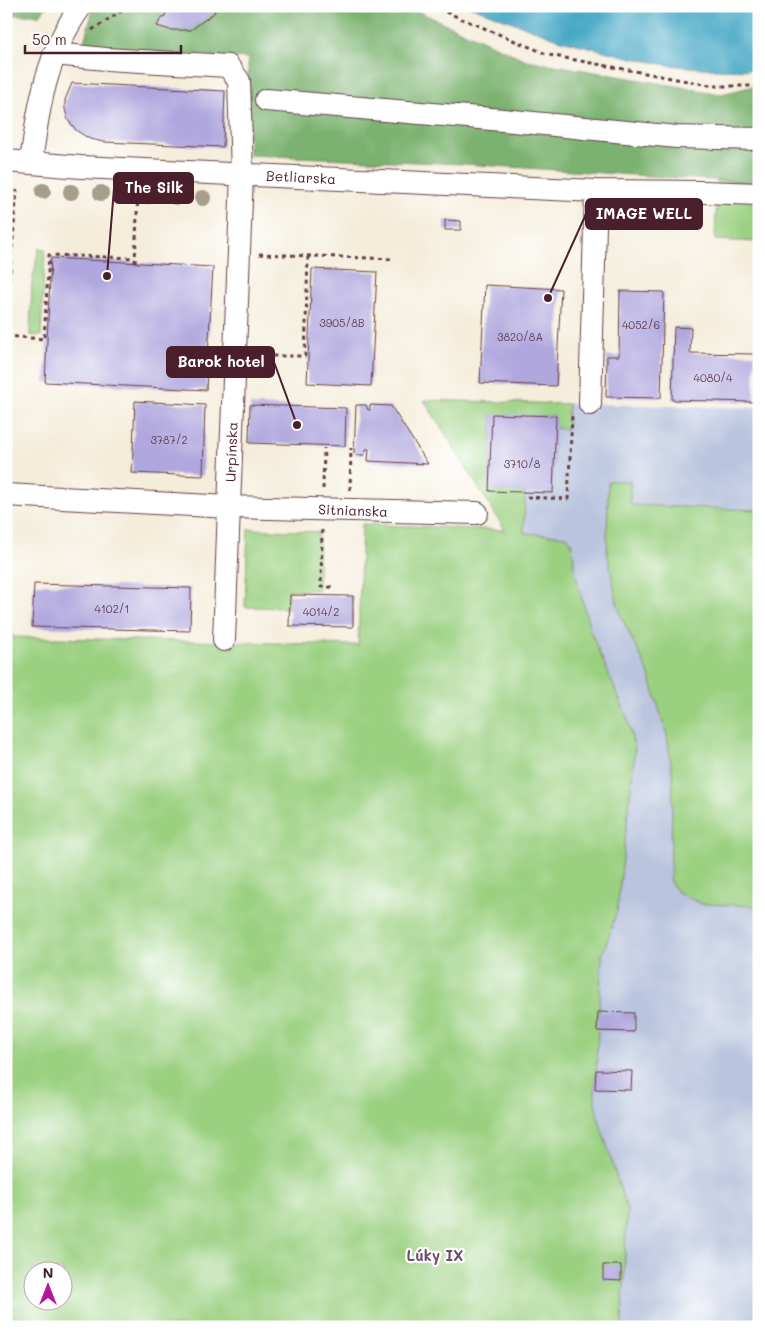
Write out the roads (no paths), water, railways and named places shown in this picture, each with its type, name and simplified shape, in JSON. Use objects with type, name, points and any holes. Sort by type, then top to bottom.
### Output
[{"type":"street","points":[[12,184],[31,163],[37,115],[54,54],[70,21],[81,6]]},
{"type":"street","name":"Urpínska","points":[[54,54],[228,66],[239,81],[242,174],[224,640]]},
{"type":"street","points":[[266,100],[677,137],[759,139]]},
{"type":"street","name":"Betliarska","points":[[6,161],[596,191],[759,194]]},
{"type":"street","points":[[581,408],[596,191]]},
{"type":"street","points":[[6,495],[229,507]]},
{"type":"street","name":"Sitnianska","points":[[229,507],[477,513]]},
{"type":"water","points":[[469,6],[759,6],[759,70],[712,69],[667,65],[628,57],[561,40]]},
{"type":"place","name":"The Silk","points":[[107,276]]},
{"type":"place","name":"IMAGE WELL","points":[[548,298]]},
{"type":"place","name":"Barok hotel","points":[[297,425]]},
{"type":"district","name":"Lúky IX","points":[[435,1255]]}]
